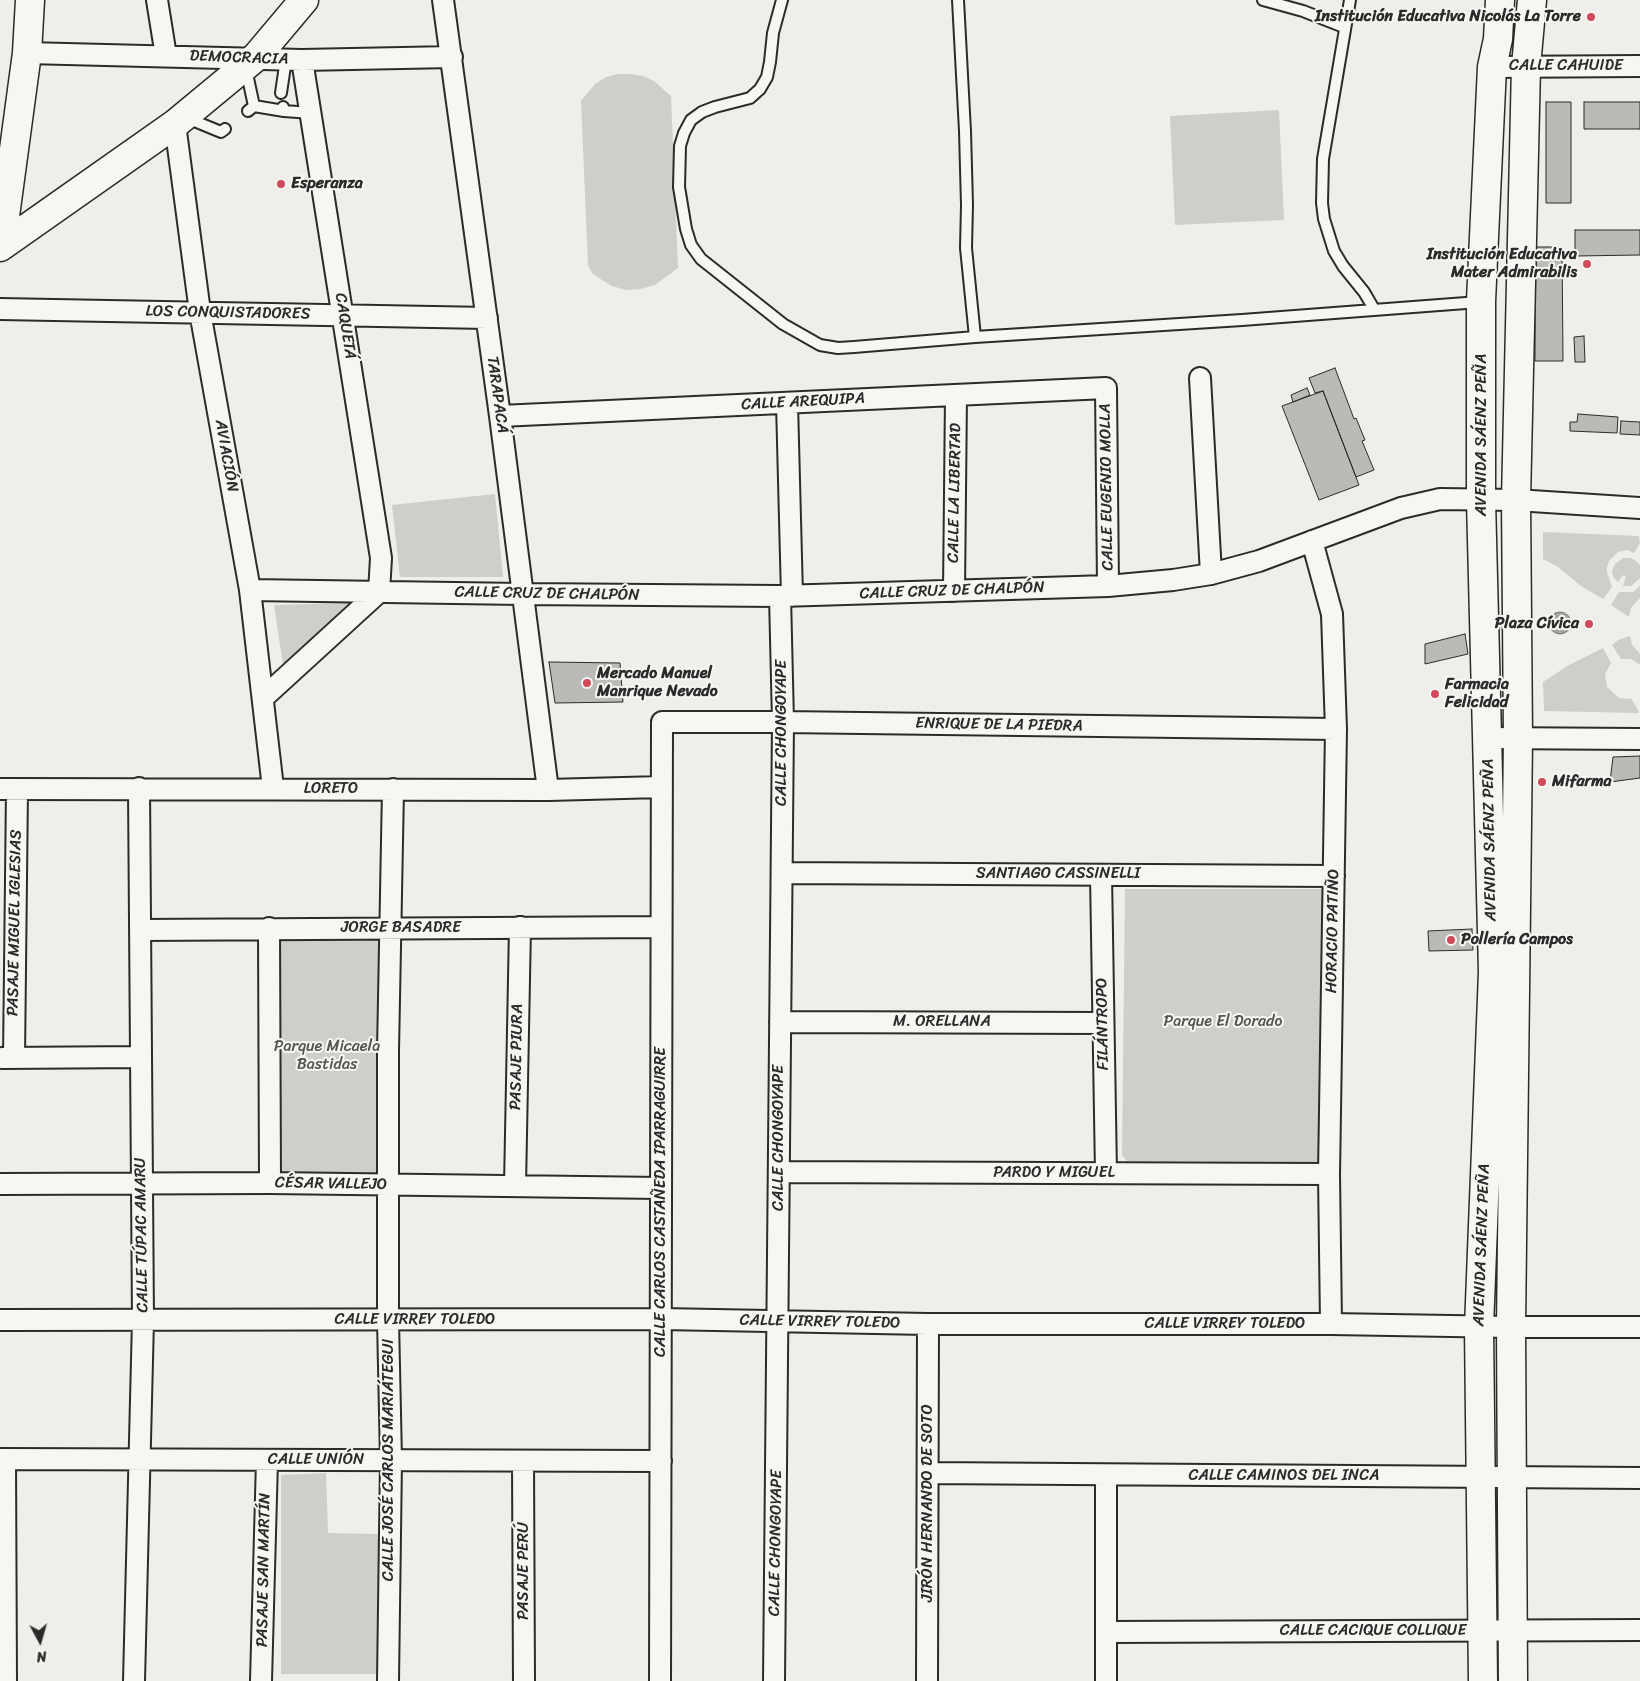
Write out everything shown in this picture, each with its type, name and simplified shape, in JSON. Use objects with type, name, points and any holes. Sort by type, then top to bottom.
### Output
[{"type":"street","points":[[7,241],[8,227],[6,216],[27,53],[30,0]]},
{"type":"street","points":[[157,0],[166,56]]},
{"type":"street","points":[[7,241],[180,120],[251,62],[304,0]]},
{"type":"street","name":"TARAPACÁ","points":[[443,0],[500,416],[548,790]]},
{"type":"street","name":"AVENIDA SÁENZ PEÑA","points":[[1483,1681],[1479,1327],[1493,972],[1481,500],[1481,302],[1492,67],[1498,38],[1500,0]]},
{"type":"street","name":"AVENIDA SÁENZ PEÑA","points":[[1513,1681],[1511,1328],[1518,738],[1516,500],[1526,66],[1532,0]]},
{"type":"street","name":"DEMOCRACIA","points":[[27,53],[166,56],[251,62],[294,59],[452,57]]},
{"type":"street","name":"CAQUETÁ","points":[[294,59],[311,113],[381,558],[379,592]]},
{"type":"street","name":"CALLE CAHUIDE","points":[[1492,67],[1640,66]]},
{"type":"street","name":"AVIACIÓN","points":[[180,120],[200,312],[250,590],[273,788]]},
{"type":"street","name":"LOS CONQUISTADORES","points":[[0,309],[486,318]]},
{"type":"street","points":[[1200,378],[1211,574]]},
{"type":"street","name":"CALLE AREQUIPA","points":[[500,416],[1106,388]]},
{"type":"street","name":"CALLE EUGENIO MOLLA","points":[[1106,388],[1108,586]]},
{"type":"street","name":"CALLE LA LIBERTAD","points":[[954,591],[956,395]]},
{"type":"street","name":"CALLE CHONGOYAPE","points":[[774,1681],[783,722],[786,596],[786,403]]},
{"type":"street","name":"CALLE CRUZ DE CHALPÓN","points":[[250,590],[786,596],[1108,586],[1173,580],[1211,574],[1259,561],[1401,508],[1440,499],[1516,500],[1640,508]]},
{"type":"street","name":"HORACIO PATIÑO","points":[[1312,541],[1332,614],[1336,729],[1329,1174],[1331,1324]]},
{"type":"street","points":[[263,698],[379,592]]},
{"type":"street","name":"ENRIQUE DE LA PIEDRA","points":[[662,722],[1336,729]]},
{"type":"street","name":"CALLE CARLOS CASTAÑEDA IPARRAGUIRRE","points":[[660,1681],[662,722]]},
{"type":"street","points":[[1487,738],[1640,739]]},
{"type":"street","name":"LORETO","points":[[8,789],[548,790],[661,787]]},
{"type":"street","name":"CALLE TÚPAC AMARU","points":[[134,1681],[142,1320],[140,788]]},
{"type":"street","name":"PASAJE MIGUEL IGLESIAS","points":[[7,1058],[8,789]]},
{"type":"street","name":"CALLE JOSÉ CARLOS MARIÁTEGUI","points":[[388,1681],[391,1460],[388,1320],[388,1051],[393,789]]},
{"type":"street","name":"SANTIAGO CASSINELLI","points":[[782,873],[1334,876]]},
{"type":"street","name":"FILÁNTROPO","points":[[1101,875],[1106,1173]]},
{"type":"street","name":"JORGE BASADRE","points":[[141,930],[661,927]]},
{"type":"street","points":[[269,928],[270,1183]]},
{"type":"street","name":"PASAJE PIURA","points":[[515,1186],[520,928]]},
{"type":"street","name":"M. ORELLANA","points":[[780,1022],[1103,1023]]},
{"type":"street","points":[[7,1058],[141,1057]]},
{"type":"street","name":"PARDO Y MIGUEL","points":[[779,1172],[1329,1174]]},
{"type":"street","name":"CÉSAR VALLEJO","points":[[0,1184],[141,1182],[661,1188]]},
{"type":"street","name":"CALLE VIRREY TOLEDO","points":[[0,1320],[662,1319],[928,1324],[1331,1324],[1511,1328],[1640,1327]]},
{"type":"street","name":"JIRÓN HERNANDO DE SOTO","points":[[928,1324],[928,1681]]},
{"type":"street","points":[[2,1459],[6,1681]]},
{"type":"street","name":"CALLE UNIÓN","points":[[2,1459],[661,1461]]},
{"type":"street","name":"PASAJE SAN MARTÍN","points":[[262,1681],[267,1460]]},
{"type":"street","name":"PASAJE PERÚ","points":[[524,1461],[524,1681]]},
{"type":"street","name":"CALLE CAMINOS DEL INCA","points":[[928,1473],[1640,1478]]},
{"type":"street","points":[[1106,1474],[1106,1681]]},
{"type":"street","name":"CALLE CACIQUE COLLIQUE","points":[[1106,1632],[1640,1630]]},
{"type":"lane","points":[[782,0],[773,33],[767,77],[760,90],[750,98],[702,112],[691,120],[684,133],[679,160],[679,187],[684,222],[691,245],[701,259],[783,324],[820,345],[838,348],[854,347],[1481,302]]},
{"type":"lane","points":[[958,0],[965,131],[966,248],[974,337]]},
{"type":"lane","points":[[1263,0],[1303,11],[1344,27]]},
{"type":"lane","points":[[1350,0],[1323,159],[1322,203],[1326,227],[1334,251],[1374,309]]},
{"type":"lane","points":[[281,92],[294,59]]},
{"type":"lane","points":[[251,62],[251,109],[283,109],[311,113]]},
{"type":"lane","points":[[180,120],[221,132],[225,129]]},
{"type":"green space","points":[[618,74],[643,76],[654,81],[671,96],[678,268],[655,285],[626,290],[612,286],[602,280],[592,273],[588,265],[581,101],[595,84],[606,77]]},
{"type":"green space","points":[[1279,110],[1284,220],[1175,225],[1170,116]]},
{"type":"green space","points":[[495,494],[503,577],[400,577],[392,505]]},
{"type":"green space","points":[[1543,532],[1639,536],[1640,543],[1634,553],[1627,550],[1618,552],[1609,561],[1607,572],[1612,587],[1603,599],[1581,586],[1558,567],[1543,559]]},
{"type":"green space","points":[[1623,558],[1635,560],[1640,565],[1640,578],[1631,586],[1623,586],[1626,577],[1623,575],[1618,582],[1613,577],[1612,571],[1615,564]]},
{"type":"green space","points":[[1640,586],[1640,598],[1631,608],[1629,617],[1611,605],[1619,592],[1633,592]]},
{"type":"green space","points":[[349,603],[352,607],[284,672],[274,605]]},
{"type":"green space","points":[[1630,636],[1632,645],[1640,654],[1640,665],[1631,659],[1621,659],[1612,645],[1618,640]]},
{"type":"green space","points":[[1603,648],[1611,663],[1605,674],[1607,687],[1619,698],[1631,698],[1639,712],[1544,711],[1543,682],[1569,665]]},
{"type":"green space","name":"Parque El Dorado","points":[[1125,889],[1325,889],[1321,1158],[1316,1162],[1127,1161],[1122,1155]]},
{"type":"green space","name":"Parque Micaela Bastidas","points":[[273,935],[382,935],[379,1177],[273,1176]]},
{"type":"green space","points":[[326,1473],[328,1533],[378,1534],[378,1674],[281,1674],[281,1475]]},
{"type":"shaded area","points":[[1556,612],[1564,612],[1571,619],[1571,627],[1564,634],[1556,634],[1549,627],[1549,619]]},
{"type":"building","points":[[1546,102],[1571,102],[1571,203],[1546,203]]},
{"type":"building","points":[[1584,102],[1640,102],[1640,129],[1584,129]]},
{"type":"building","points":[[1575,230],[1640,230],[1640,255],[1575,256]]},
{"type":"building","points":[[1535,247],[1562,247],[1563,361],[1535,361]]},
{"type":"building","points":[[1584,336],[1585,362],[1575,362],[1574,337]]},
{"type":"building","points":[[1335,368],[1354,419],[1356,418],[1365,440],[1362,441],[1374,470],[1356,477],[1323,391],[1315,393],[1309,378]]},
{"type":"building","points":[[1307,388],[1310,395],[1293,402],[1291,395]]},
{"type":"building","points":[[1323,391],[1359,485],[1319,500],[1282,406]]},
{"type":"building","points":[[1578,414],[1618,417],[1617,433],[1570,431],[1570,422],[1577,422]]},
{"type":"building","points":[[1621,421],[1640,422],[1640,435],[1620,434]]},
{"type":"building","points":[[1465,634],[1468,654],[1425,664],[1425,644]]},
{"type":"building","name":"Mercado Manuel Manrique Nevado","points":[[549,662],[620,663],[623,702],[555,703]]},
{"type":"building","points":[[1640,756],[1640,778],[1610,782],[1613,757]]},
{"type":"building","name":"Pollería Campos","points":[[1472,929],[1473,950],[1429,951],[1428,931]]},
{"type":"place","name":"Institución Educativa Nicolás La Torre","points":[[1591,17]]},
{"type":"place","name":"Esperanza","points":[[281,184]]},
{"type":"place","name":"Institución Educativa Mater Admirabilis","points":[[1587,264]]},
{"type":"place","name":"Plaza Cívica","points":[[1589,624]]},
{"type":"place","name":"Mercado Manuel Manrique Nevado","points":[[587,683]]},
{"type":"place","name":"Farmacia Felicidad","points":[[1435,694]]},
{"type":"place","name":"Mifarma","points":[[1542,782]]},
{"type":"place","name":"Pollería Campos","points":[[1451,940]]}]
